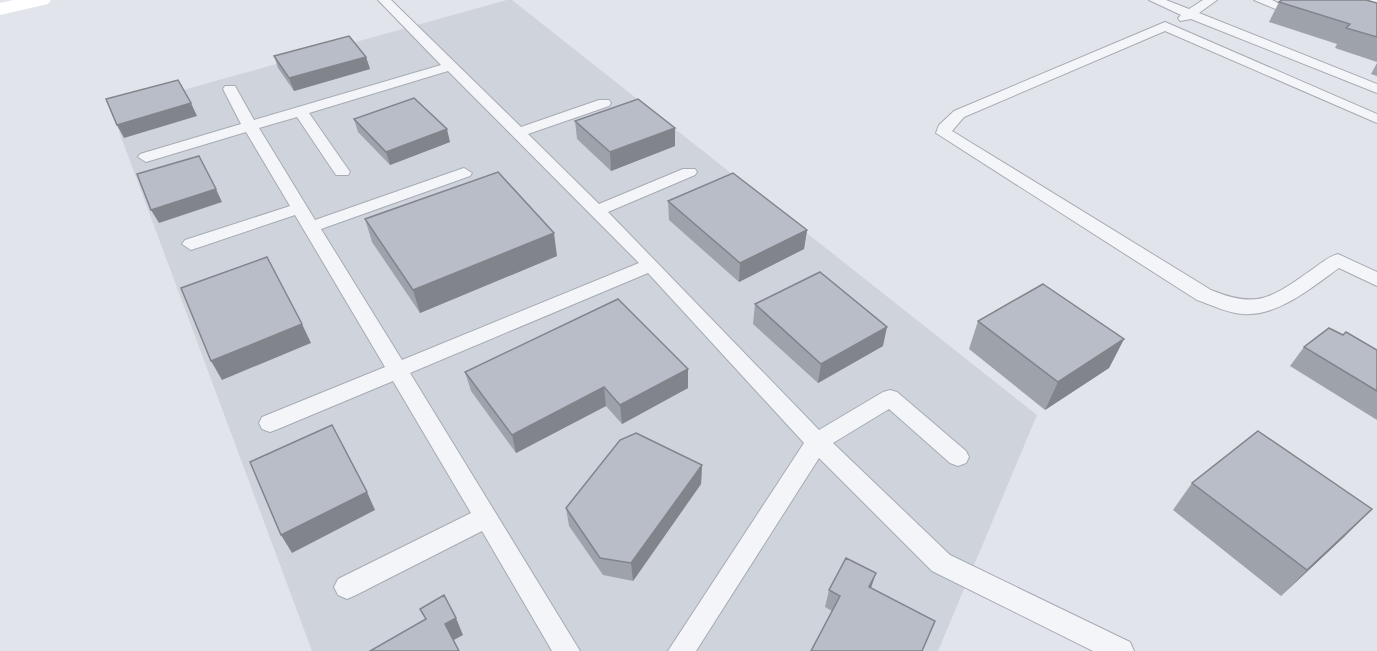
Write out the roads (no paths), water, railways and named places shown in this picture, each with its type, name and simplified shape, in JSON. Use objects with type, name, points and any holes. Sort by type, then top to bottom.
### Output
[{"type":"main road","points":[[0,9],[41,0]]},
{"type":"lane","points":[[384,0],[651,265],[817,442],[941,563],[1121,651]]},
{"type":"lane","points":[[1155,0],[1377,88]]},
{"type":"lane","points":[[1210,0],[1193,15],[959,114],[948,122],[944,133],[1204,295],[1227,304],[1253,308],[1272,302],[1338,260],[1377,280]]},
{"type":"lane","points":[[1260,0],[1278,6]]},
{"type":"lane","points":[[1365,1],[1377,2]]},
{"type":"lane","points":[[1165,26],[1377,119]]},
{"type":"lane","points":[[1273,75],[1302,58]]},
{"type":"lane","points":[[146,157],[451,66]]},
{"type":"lane","points":[[230,89],[250,126],[567,651]]},
{"type":"lane","points":[[518,133],[604,103]]},
{"type":"lane","points":[[300,111],[342,172]]},
{"type":"lane","points":[[597,211],[689,172]]},
{"type":"lane","points":[[311,227],[464,173]]},
{"type":"lane","points":[[191,244],[300,207]]},
{"type":"lane","points":[[270,423],[651,265]]},
{"type":"lane","points":[[681,651],[817,442],[890,398],[958,457]]},
{"type":"lane","points":[[347,588],[487,517]]}]
